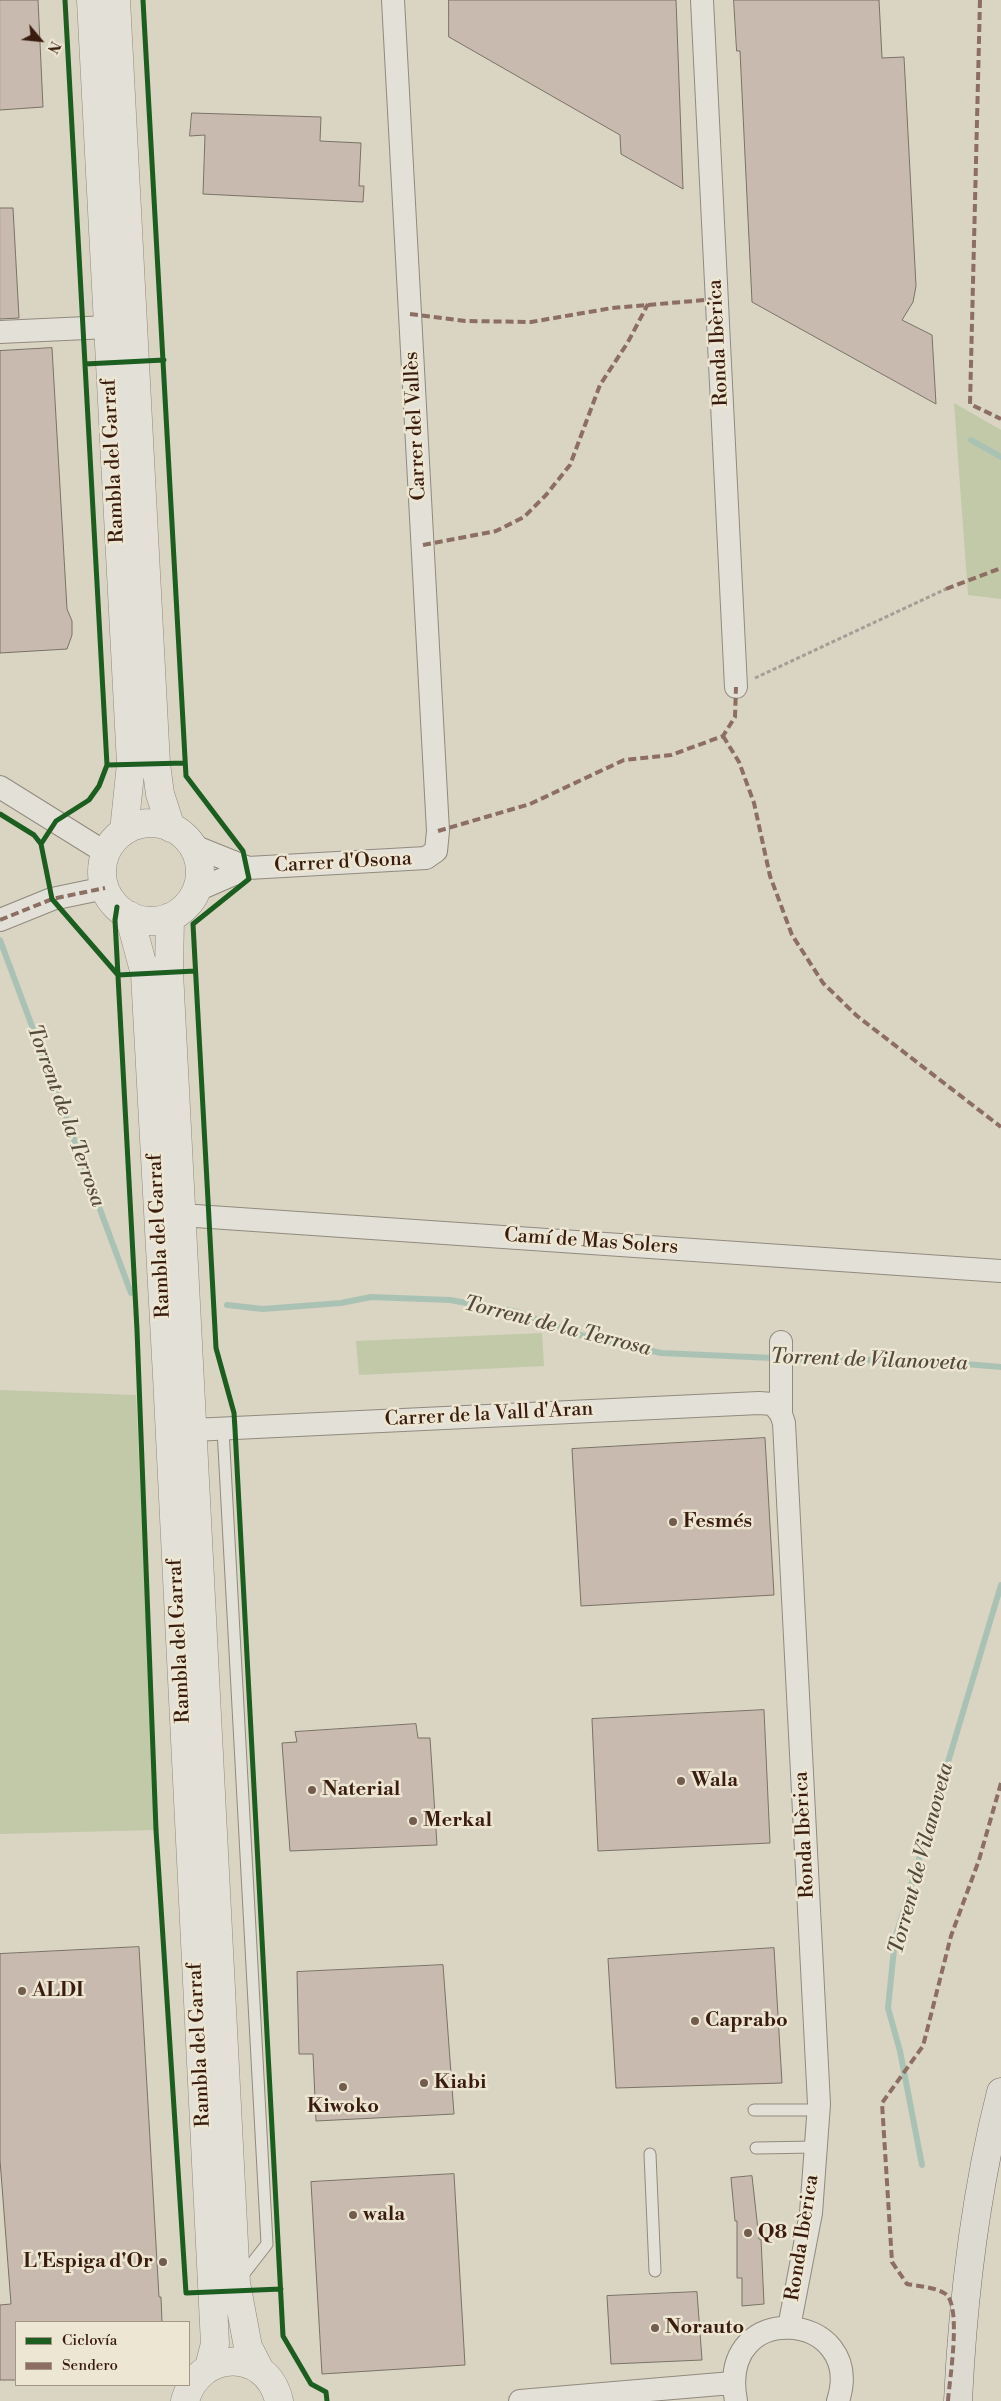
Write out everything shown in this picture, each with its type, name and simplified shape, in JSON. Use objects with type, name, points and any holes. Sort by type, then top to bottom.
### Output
[{"type":"highway","points":[[958,2401],[965,2284],[986,2154],[1001,2092]]},
{"type":"street","name":"Rambla del Garraf","points":[[91,0],[131,764],[124,831]]},
{"type":"street","name":"Rambla del Garraf","points":[[116,0],[156,764],[160,794],[171,828]]},
{"type":"street","name":"Carrer del Vallès","points":[[393,0],[438,831],[436,851]]},
{"type":"street","name":"Ronda Ibèrica","points":[[702,0],[736,686]]},
{"type":"street","points":[[0,332],[108,327]]},
{"type":"street","points":[[0,787],[106,853]]},
{"type":"street","points":[[147,823],[171,828],[182,835],[191,845],[199,868],[195,891],[187,904],[170,917],[149,921],[129,916],[113,903],[105,888],[102,868],[106,853],[113,841],[124,831],[147,823]]},
{"type":"street","name":"Carrer d'Osona","points":[[191,845],[248,868]]},
{"type":"street","name":"Carrer d'Osona","points":[[195,891],[248,868],[426,858],[436,851]]},
{"type":"street","points":[[0,920],[52,899],[105,888]]},
{"type":"street","name":"Rambla del Garraf","points":[[129,916],[145,974],[174,1285],[215,2344],[209,2367]]},
{"type":"street","name":"Rambla del Garraf","points":[[170,917],[169,972],[182,1215],[174,1285]]},
{"type":"street","name":"Camí de Mas Solers","points":[[182,1215],[1001,1271]]},
{"type":"street","name":"Rambla del Garraf","points":[[175,1312],[193,1430],[236,2283],[248,2347],[260,2370],[274,2386],[279,2401]]},
{"type":"street","name":"Ronda Ibèrica","points":[[781,1342],[781,1414],[784,1423],[819,2110],[811,2213],[789,2327]]},
{"type":"street","name":"Carrer de la Vall d'Aran","points":[[193,1430],[759,1403],[772,1404],[781,1414]]},
{"type":"street","points":[[520,2401],[734,2392],[735,2365],[743,2349],[756,2337],[772,2329],[789,2327],[807,2330],[823,2339],[835,2354],[841,2371],[842,2389],[838,2401]]},
{"type":"street","points":[[185,2401],[192,2384],[209,2367],[226,2362],[238,2362],[260,2370]]},
{"type":"lane","points":[[223,1429],[267,2244],[236,2283]]},
{"type":"lane","points":[[754,2110],[819,2110]]},
{"type":"lane","points":[[756,2148],[816,2147]]},
{"type":"lane","points":[[650,2154],[655,2272]]},
{"type":"path","points":[[736,686],[946,589]]},
{"type":"green space","points":[[954,403],[1001,430],[1001,599],[968,595]]},
{"type":"green space","points":[[542,1333],[544,1366],[359,1375],[356,1341]]},
{"type":"green space","points":[[0,1390],[136,1395],[156,1830],[0,1834]]},
{"type":"building","points":[[0,0],[38,0],[43,107],[0,110]]},
{"type":"building","points":[[449,0],[676,0],[683,189],[621,154],[620,135],[449,37]]},
{"type":"building","points":[[734,0],[879,0],[882,58],[904,57],[916,286],[913,302],[902,320],[932,335],[936,404],[752,302],[740,51],[737,51]]},
{"type":"building","points":[[192,113],[321,117],[320,141],[361,143],[359,186],[364,186],[363,202],[203,194],[205,135],[190,136]]},
{"type":"building","points":[[0,208],[13,208],[19,318],[0,319]]},
{"type":"building","points":[[52,348],[67,609],[72,621],[72,635],[67,649],[0,653],[0,351]]},
{"type":"building","name":"Fesmés","points":[[765,1438],[774,1595],[581,1606],[572,1449]]},
{"type":"building","name":"Wala","points":[[764,1710],[770,1843],[598,1851],[592,1719]]},
{"type":"building","points":[[416,1724],[418,1738],[430,1738],[437,1845],[290,1851],[282,1743],[297,1742],[295,1732]]},
{"type":"building","points":[[139,1947],[162,2321],[15,2321],[15,2380],[0,2380],[0,2305],[11,2304],[0,2160],[0,1954]]},
{"type":"building","name":"Caprabo","points":[[774,1948],[782,2083],[616,2088],[608,1959]]},
{"type":"building","points":[[443,1965],[454,2114],[316,2121],[313,2054],[299,2054],[297,1972]]},
{"type":"building","points":[[454,2174],[465,2365],[322,2374],[311,2182]]},
{"type":"building","points":[[752,2176],[759,2239],[761,2239],[764,2304],[742,2306],[742,2278],[737,2278],[737,2221],[735,2221],[731,2178]]},
{"type":"building","name":"Norauto","points":[[697,2292],[702,2360],[611,2364],[607,2296]]},
{"type":"waterway","points":[[971,440],[1001,457]]},
{"type":"waterway","name":"Torrent de la Terrosa","points":[[0,940],[131,1293]]},
{"type":"waterway","name":"Torrent de la Terrosa","points":[[227,1305],[263,1309],[341,1303],[371,1297],[450,1300],[517,1312],[580,1335],[661,1353],[817,1360],[918,1360],[1001,1367]]},
{"type":"waterway","name":"Torrent de Vilanoveta","points":[[922,2165],[900,2051],[888,2008],[895,1939],[1001,1585]]},
{"type":"marked path","points":[[980,0],[970,404],[1001,419]]},
{"type":"marked path","points":[[410,314],[465,321],[531,322],[612,308],[717,299]]},
{"type":"marked path","points":[[423,545],[496,531],[524,517],[546,495],[570,465],[600,385],[628,342],[648,304]]},
{"type":"marked path","points":[[946,589],[1001,568]]},
{"type":"marked path","points":[[438,831],[530,804],[624,760],[671,755],[723,736],[735,717],[736,687]]},
{"type":"marked path","points":[[723,736],[739,762],[754,803],[770,876],[792,935],[823,983],[857,1016],[1001,1127]]},
{"type":"marked path","points":[[0,920],[52,899],[105,888]]},
{"type":"marked path","points":[[948,2401],[954,2343],[953,2311],[950,2299],[936,2289],[907,2284],[892,2262],[882,2103],[923,2046],[951,1936],[979,1860],[1001,1783]]},
{"type":"cycle path","points":[[41,844],[56,821],[89,800],[99,786],[107,765],[65,0]]},
{"type":"cycle path","points":[[143,0],[186,776],[243,851],[249,879],[193,924],[216,1348],[234,1413],[283,2336],[311,2384],[326,2392],[327,2401]]},
{"type":"cycle path","points":[[85,364],[164,360]]},
{"type":"cycle path","points":[[107,765],[185,763]]},
{"type":"cycle path","points":[[0,814],[34,835],[41,844],[52,899],[118,975],[195,971]]},
{"type":"cycle path","points":[[117,907],[115,920],[137,1330],[156,1830],[186,2293],[281,2289]]},
{"type":"place","name":"Fesmés","points":[[673,1522]]},
{"type":"place","name":"Wala","points":[[681,1781]]},
{"type":"place","name":"Naterial","points":[[312,1790]]},
{"type":"place","name":"Merkal","points":[[413,1821]]},
{"type":"place","name":"ALDI","points":[[22,1991]]},
{"type":"place","name":"Caprabo","points":[[695,2021]]},
{"type":"place","name":"Kiabi","points":[[424,2083]]},
{"type":"place","name":"Kiwoko","points":[[343,2087]]},
{"type":"place","name":"wala","points":[[353,2215]]},
{"type":"place","name":"Q8","points":[[748,2233]]},
{"type":"place","name":"L'Espiga d'Or","points":[[163,2262]]},
{"type":"place","name":"Norauto","points":[[655,2328]]}]
